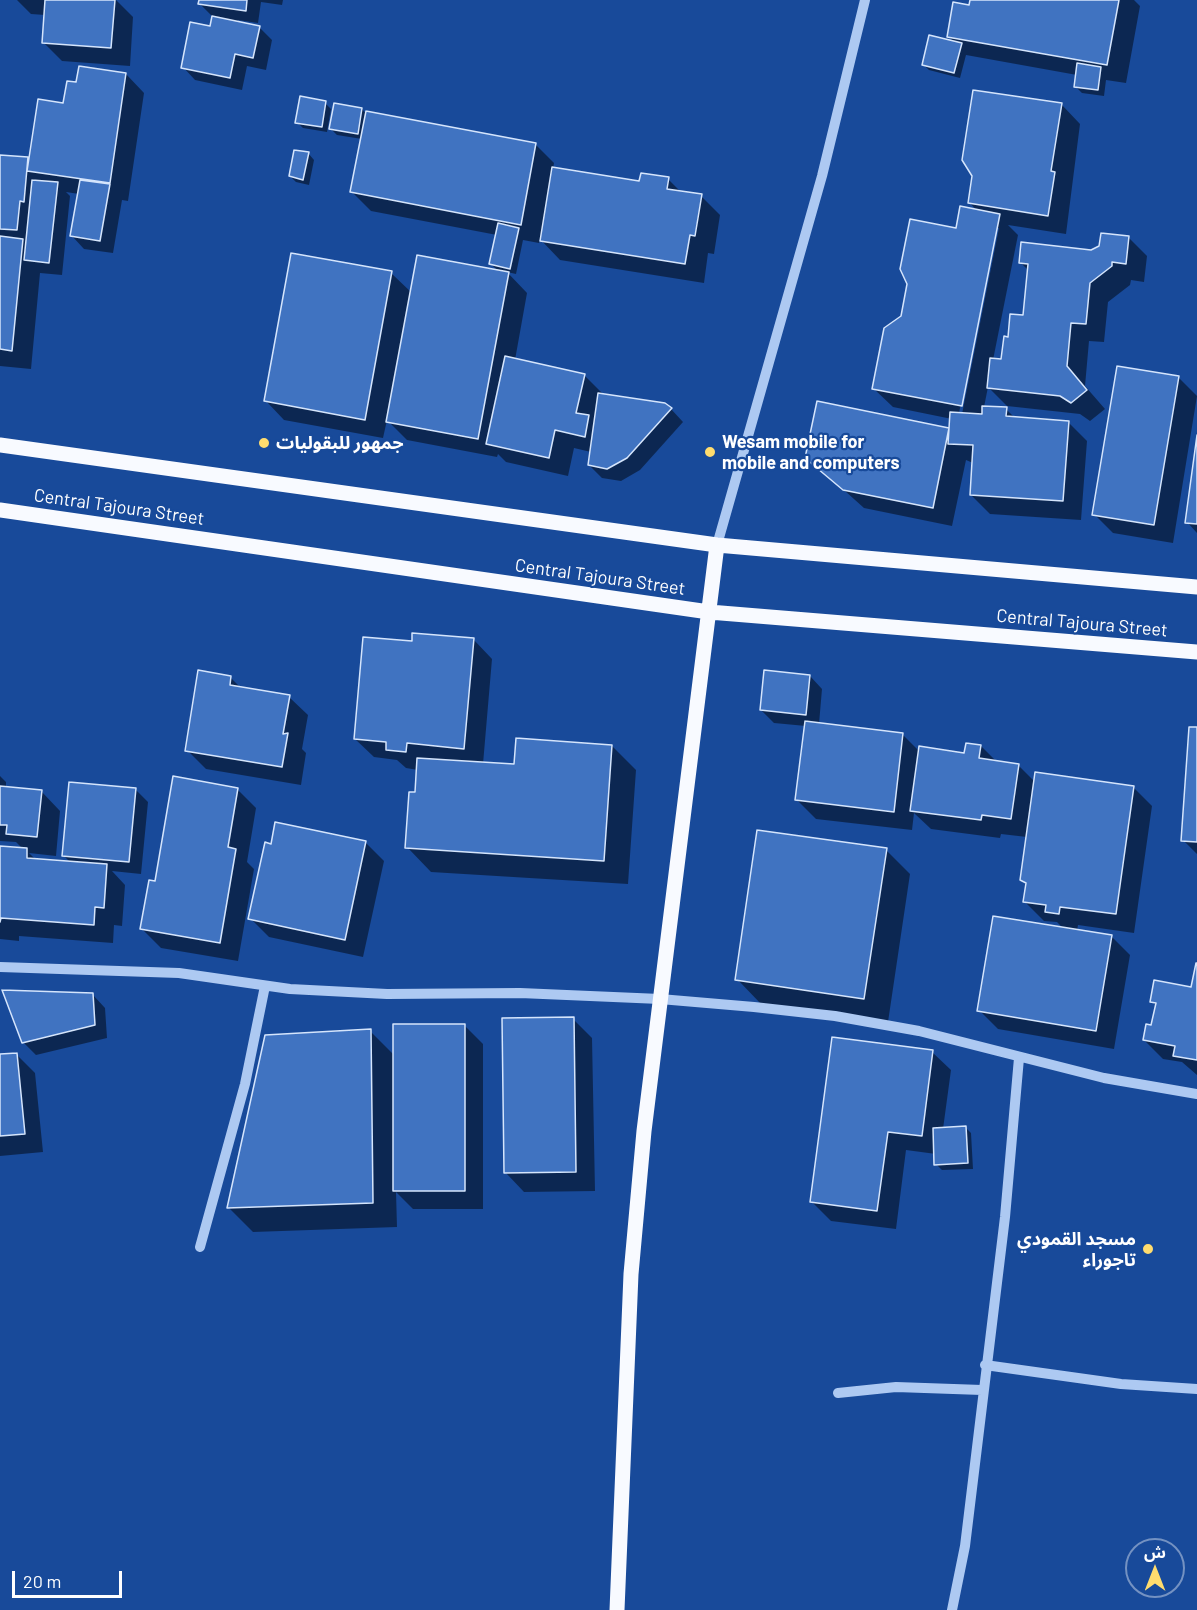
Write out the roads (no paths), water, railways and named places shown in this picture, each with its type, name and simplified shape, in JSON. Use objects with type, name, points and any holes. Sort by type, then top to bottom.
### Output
[{"type":"main road","points":[[0,445],[717,546],[1197,587]]},
{"type":"main road","name":"Central Tajoura Street","points":[[0,510],[709,612],[1197,652]]},
{"type":"main road","points":[[617,1610],[631,1274],[660,999],[717,546]]},
{"type":"street","points":[[717,546],[822,177],[865,0]]},
{"type":"street","points":[[0,967],[179,973],[266,986],[387,994],[520,993],[660,999],[846,1018],[919,1030],[1018,1058],[1104,1078],[1197,1094]]},
{"type":"street","points":[[201,1247],[245,1084],[266,986]]},
{"type":"street","points":[[952,1610],[965,1546],[985,1365],[1005,1217],[1018,1058]]},
{"type":"street","points":[[985,1365],[1120,1384],[1197,1389]]},
{"type":"street","points":[[838,1393],[896,1387],[982,1390]]},
{"type":"place","name":"جمهور للبقوليات","points":[[264,443]]},
{"type":"place","name":"Wesam mobile for mobile and computers","points":[[710,452]]},
{"type":"place","name":"مسجد القمودي تاجوراء","points":[[1148,1249]]}]
